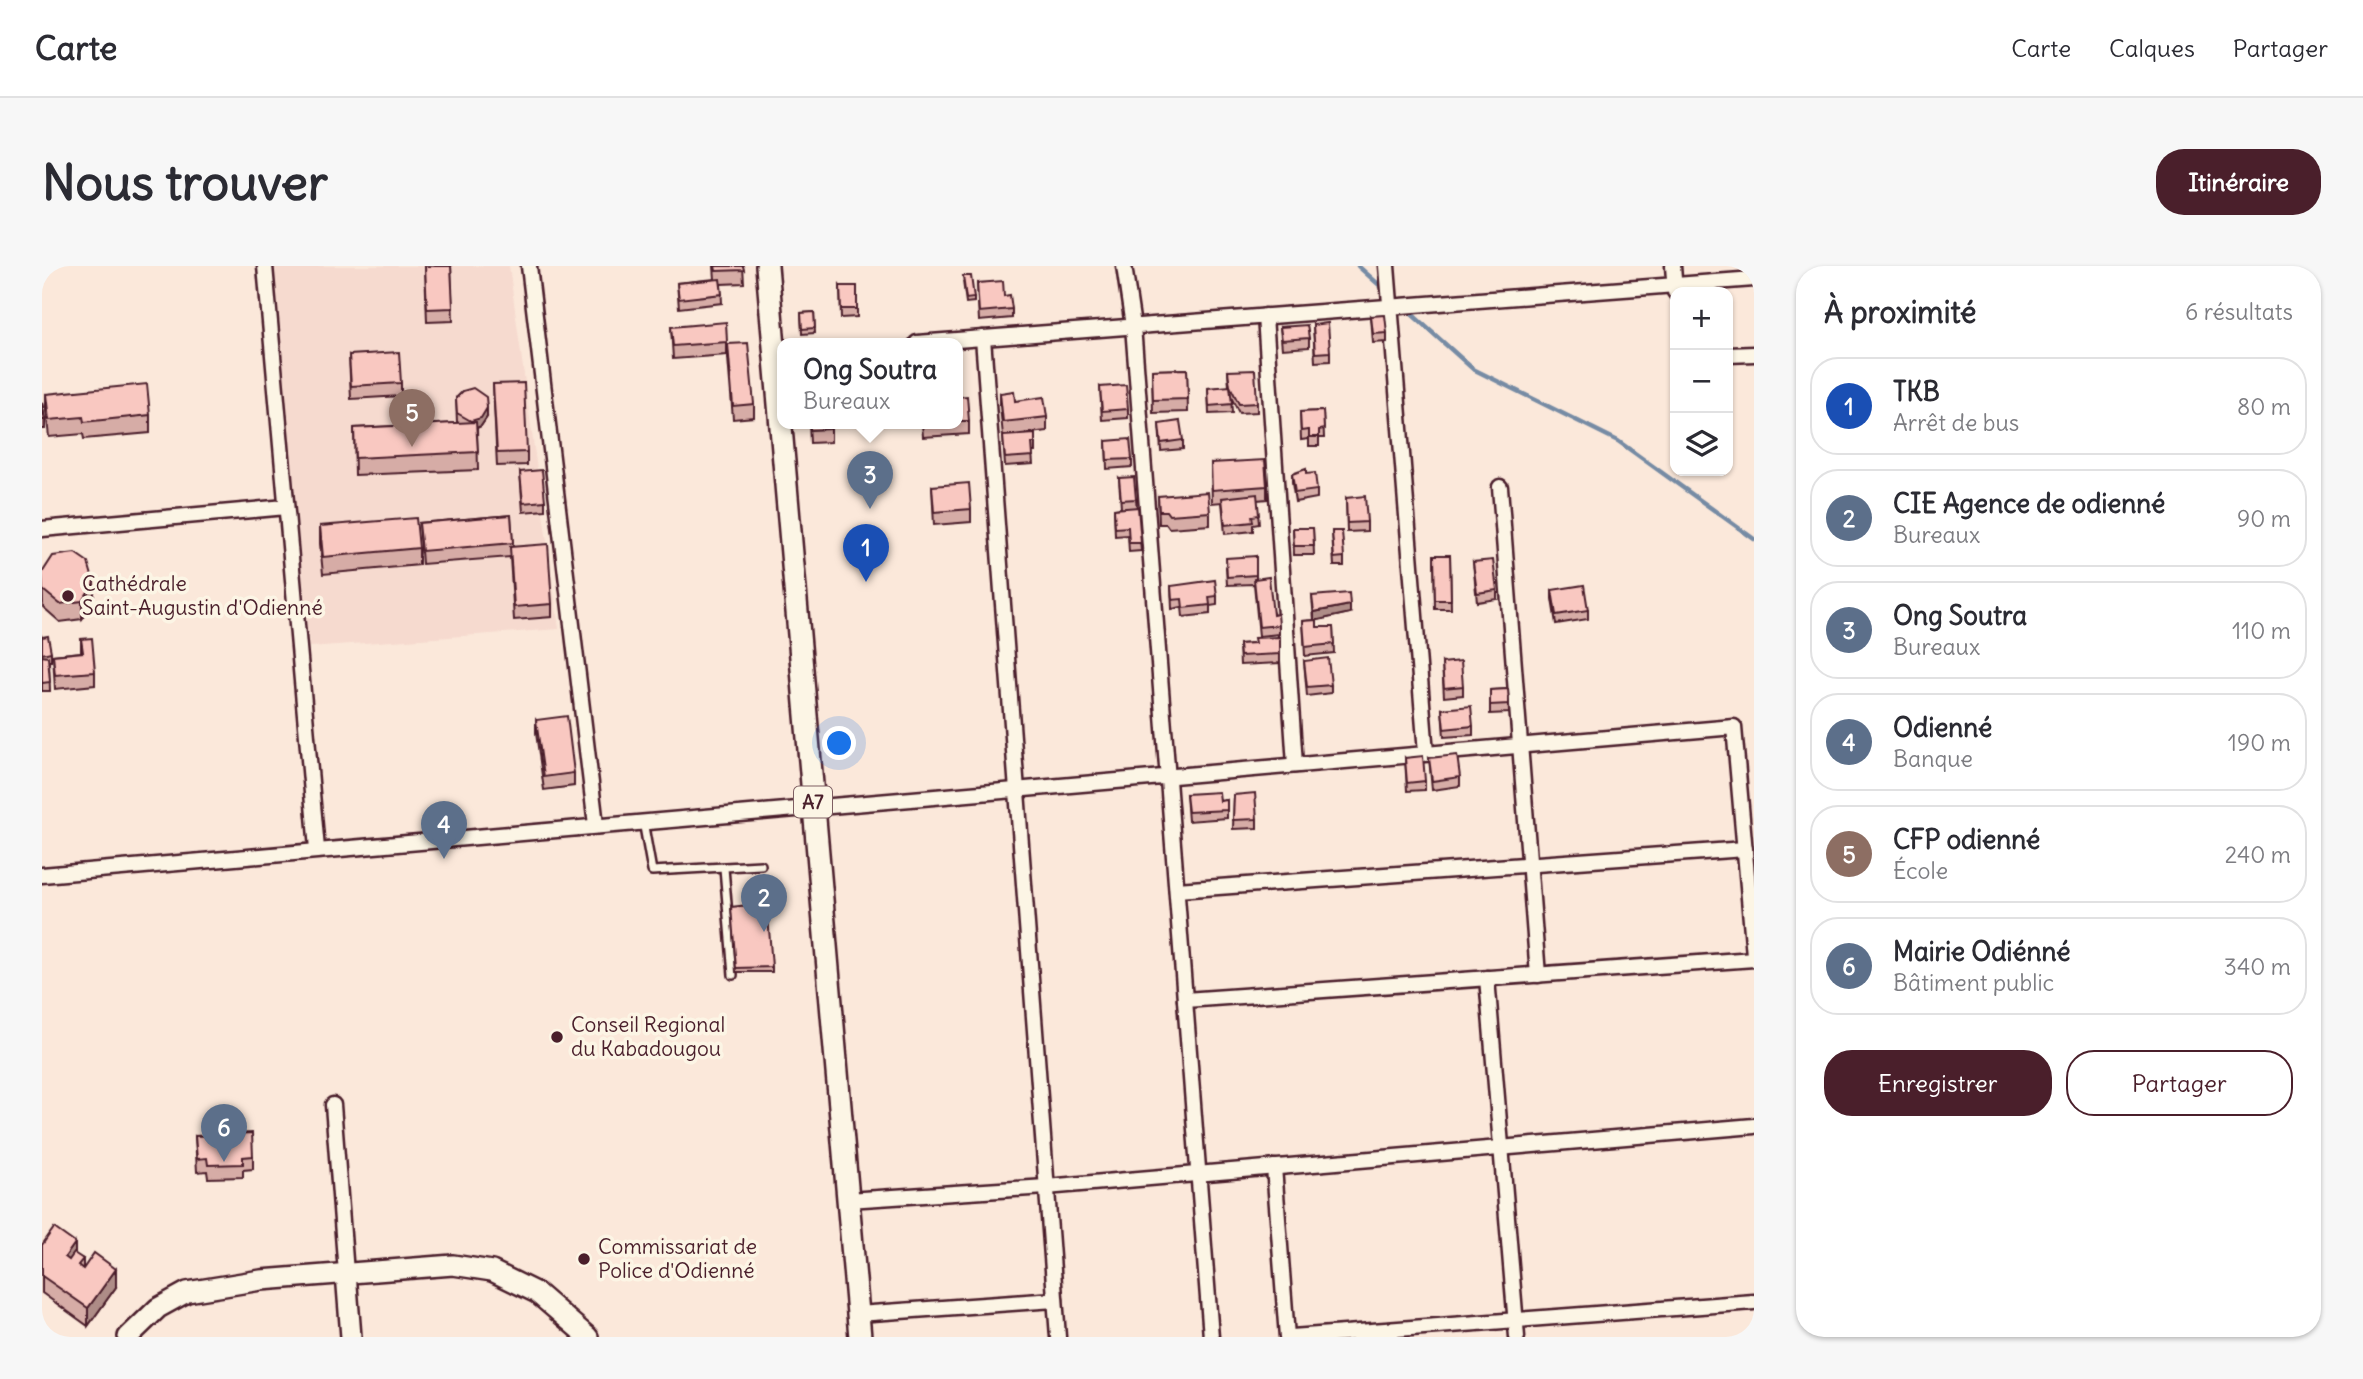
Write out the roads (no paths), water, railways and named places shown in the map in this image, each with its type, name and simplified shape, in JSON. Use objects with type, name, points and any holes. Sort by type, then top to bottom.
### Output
[{"type":"main road","name":"A7","points":[[767,266],[777,345]]},
{"type":"main road","name":"A7","points":[[784,429],[860,1337]]},
{"type":"street","points":[[265,266],[317,849]]},
{"type":"street","points":[[529,266],[596,825]]},
{"type":"street","points":[[1124,266],[1133,326],[1211,1337]]},
{"type":"street","points":[[1387,266],[1426,753]]},
{"type":"street","points":[[1673,266],[1675,287]]},
{"type":"street","points":[[1691,287],[1754,279]]},
{"type":"street","points":[[963,340],[1390,307],[1670,289]]},
{"type":"street","points":[[1265,316],[1295,765]]},
{"type":"street","points":[[983,338],[1058,1337]]},
{"type":"street","points":[[1733,355],[1754,354]]},
{"type":"street","points":[[1500,487],[1538,975]]},
{"type":"street","points":[[42,530],[286,507]]},
{"type":"street","points":[[42,875],[1734,727],[1754,957],[1185,1000]]},
{"type":"street","points":[[1177,890],[1745,849]]},
{"type":"street","points":[[1487,978],[1517,1337]]},
{"type":"street","points":[[333,1105],[351,1337]]},
{"type":"street","points":[[848,1200],[1046,1187],[1754,1126]]},
{"type":"street","points":[[1274,1167],[1290,1337],[1754,1302]]},
{"type":"street","points":[[128,1337],[158,1308],[187,1292],[261,1280],[453,1265],[492,1271],[537,1293],[588,1337]]},
{"type":"street","points":[[858,1314],[1055,1300]]},
{"type":"lane","points":[[643,821],[652,871],[761,865]]},
{"type":"lane","points":[[724,867],[733,975]]},
{"type":"waterway","points":[[1358,266],[1386,291]]},
{"type":"waterway","points":[[1405,308],[1473,369],[1618,441],[1754,539]]},
{"type":"place","name":"CFP odienné","points":[[412,447]]},
{"type":"place","name":"Ong Soutra","points":[[870,509]]},
{"type":"place","name":"TKB","points":[[866,582]]},
{"type":"place","name":"Cathédrale Saint-Augustin d'Odienné","points":[[68,596]]},
{"type":"place","name":"Odienné","points":[[444,859]]},
{"type":"place","name":"CIE Agence de odienné","points":[[764,932]]},
{"type":"place","name":"Conseil Regional du Kabadougou","points":[[557,1037]]},
{"type":"place","name":"Mairie Odiénné","points":[[224,1162]]},
{"type":"place","name":"Commissariat de Police d'Odienné","points":[[584,1259]]}]
